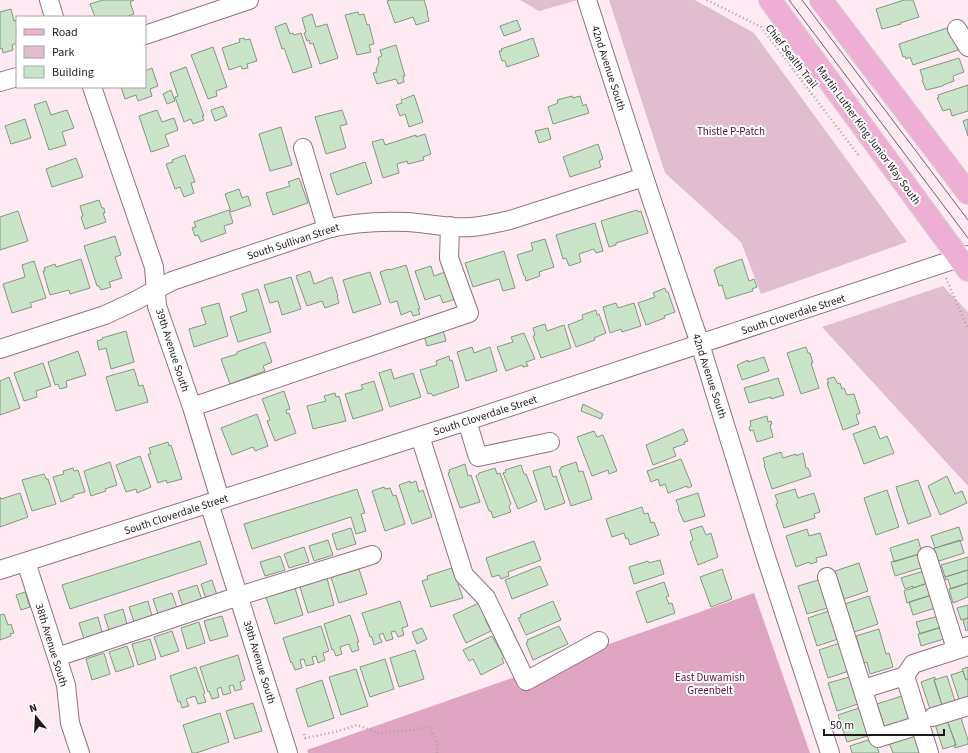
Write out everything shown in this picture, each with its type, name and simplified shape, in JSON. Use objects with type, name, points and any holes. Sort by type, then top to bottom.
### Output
[{"type":"main road","name":"Martin Luther King Junior Way South","points":[[770,0],[965,261]]},
{"type":"main road","points":[[821,0],[968,192]]},
{"type":"street","points":[[49,0],[54,16]]},
{"type":"street","points":[[146,35],[249,0]]},
{"type":"street","name":"42nd Avenue South","points":[[587,0],[700,344],[764,550],[830,753]]},
{"type":"street","points":[[957,28],[968,47]]},
{"type":"street","points":[[0,82],[16,77]]},
{"type":"street","name":"39th Avenue South","points":[[92,88],[154,266],[157,306],[192,407],[239,596],[288,753]]},
{"type":"street","points":[[302,148],[327,229]]},
{"type":"street","name":"South Sullivan Street","points":[[0,349],[105,315],[172,281],[327,229],[349,224],[372,222],[407,222],[470,227],[510,220],[644,177]]},
{"type":"street","points":[[192,407],[469,313],[450,258],[450,226]]},
{"type":"street","name":"South Cloverdale Street","points":[[0,570],[467,421],[700,344],[965,261]]},
{"type":"street","points":[[467,421],[478,457],[550,442]]},
{"type":"street","points":[[420,436],[464,575],[486,598],[526,681],[599,641]]},
{"type":"street","points":[[57,657],[239,596],[372,555]]},
{"type":"street","points":[[863,689],[905,676],[913,664],[962,647],[927,556]]},
{"type":"street","name":"38th Avenue South","points":[[26,562],[66,685],[70,723],[80,753]]},
{"type":"street","points":[[827,577],[878,738],[913,727]]},
{"type":"street","points":[[905,676],[929,753]]},
{"type":"street","points":[[933,717],[968,706]]},
{"type":"path","name":"Chief Sealth Trail","points":[[707,0],[761,27],[862,160]]},
{"type":"path","points":[[949,283],[968,329]]},
{"type":"path","points":[[304,734],[305,738],[335,732],[357,725],[378,733],[413,730],[429,726],[437,743],[437,753]]},
{"type":"green space","points":[[520,0],[578,0],[539,11]]},
{"type":"green space","name":"Thistle P-Patch","points":[[609,0],[695,0],[754,33],[907,242],[761,294],[741,242],[665,173]]},
{"type":"green space","points":[[943,286],[968,312],[968,486],[822,327]]},
{"type":"green space","name":"East Duwamish Greenbelt","points":[[754,593],[810,753],[308,753],[307,750]]},
{"type":"building","points":[[103,0],[134,0],[130,2],[134,14],[129,16],[95,16],[90,4]]},
{"type":"building","points":[[424,0],[429,21],[416,25],[413,17],[395,23],[387,1]]},
{"type":"building","points":[[904,0],[913,0],[919,17],[882,29],[876,9]]},
{"type":"building","points":[[11,9],[14,21],[15,20],[16,22],[16,43],[12,45],[13,50],[3,53],[2,48],[0,49],[0,12]]},
{"type":"building","points":[[358,12],[359,15],[364,14],[367,25],[369,24],[374,44],[369,45],[371,52],[357,55],[345,15]]},
{"type":"building","points":[[312,14],[316,27],[327,24],[338,58],[320,64],[313,43],[310,44],[309,40],[307,41],[304,33],[306,32],[302,18]]},
{"type":"building","points":[[517,20],[521,30],[504,36],[500,26]]},
{"type":"building","points":[[286,23],[290,34],[293,33],[294,35],[301,33],[312,67],[293,73],[284,48],[282,49],[275,27]]},
{"type":"building","points":[[953,26],[961,49],[913,65],[910,57],[906,59],[905,56],[903,57],[899,44]]},
{"type":"building","points":[[244,38],[245,40],[250,39],[257,61],[247,64],[248,68],[242,69],[241,66],[229,70],[222,48],[240,42],[239,39]]},
{"type":"building","points":[[533,38],[539,56],[507,67],[505,61],[502,61],[499,51]]},
{"type":"building","points":[[396,45],[405,76],[403,76],[404,82],[398,84],[396,79],[377,84],[373,73],[377,72],[376,70],[379,62],[378,58],[382,56],[380,50]]},
{"type":"building","points":[[213,47],[227,87],[216,91],[217,96],[208,99],[191,55]]},
{"type":"building","points":[[959,58],[964,72],[953,76],[954,81],[943,86],[926,90],[920,70]]},
{"type":"building","points":[[186,67],[204,116],[202,116],[204,120],[193,124],[191,119],[184,122],[175,97],[178,96],[170,73]]},
{"type":"building","points":[[152,68],[158,86],[150,89],[152,96],[138,101],[136,95],[125,99],[121,88],[146,88],[146,71]]},
{"type":"building","points":[[968,85],[968,111],[952,116],[950,109],[943,111],[937,98],[939,98],[938,95]]},
{"type":"building","points":[[171,90],[175,101],[167,104],[163,94]]},
{"type":"building","points":[[414,95],[423,122],[409,127],[405,114],[400,116],[396,105],[402,103],[401,100]]},
{"type":"building","points":[[572,96],[573,98],[580,96],[583,106],[586,104],[589,113],[553,124],[548,107],[558,103],[557,100]]},
{"type":"building","points":[[46,101],[51,115],[67,110],[74,128],[62,132],[66,145],[49,150],[34,105]]},
{"type":"building","points":[[223,106],[227,116],[215,121],[211,110]]},
{"type":"building","points":[[157,110],[162,122],[174,118],[178,130],[165,135],[169,146],[151,152],[139,116]]},
{"type":"building","points":[[342,110],[347,124],[340,126],[346,148],[326,154],[315,117]]},
{"type":"building","points":[[25,119],[31,138],[11,144],[5,126]]},
{"type":"building","points":[[968,119],[968,136],[963,121]]},
{"type":"building","points":[[281,127],[292,165],[270,171],[259,134]]},
{"type":"building","points":[[548,128],[551,139],[539,143],[535,131]]},
{"type":"building","points":[[425,134],[431,154],[423,157],[424,160],[408,164],[407,161],[397,164],[399,173],[383,178],[372,142],[383,139],[385,145],[416,135],[416,137]]},
{"type":"building","points":[[598,144],[603,159],[599,161],[601,167],[570,177],[563,157]]},
{"type":"building","points":[[185,155],[195,182],[191,183],[194,193],[184,197],[180,187],[175,189],[166,164]]},
{"type":"building","points":[[76,158],[83,177],[52,187],[46,169]]},
{"type":"building","points":[[365,162],[372,183],[337,195],[330,174]]},
{"type":"building","points":[[299,178],[308,203],[273,215],[266,193],[290,186],[288,182]]},
{"type":"building","points":[[239,189],[242,198],[248,196],[251,205],[231,212],[225,194]]},
{"type":"building","points":[[99,200],[102,208],[104,208],[105,213],[103,213],[106,222],[85,229],[81,217],[83,216],[80,206]]},
{"type":"building","points":[[229,210],[233,223],[224,226],[226,233],[201,242],[198,235],[195,236],[192,228],[196,227],[194,222]]},
{"type":"building","points":[[637,210],[638,212],[641,211],[648,233],[616,243],[616,245],[609,247],[601,221]]},
{"type":"building","points":[[18,211],[28,241],[0,250],[0,217]]},
{"type":"building","points":[[595,223],[603,251],[596,253],[594,249],[579,254],[581,262],[569,266],[566,258],[563,259],[556,235]]},
{"type":"building","points":[[115,236],[121,255],[115,257],[122,278],[109,282],[111,287],[101,290],[99,286],[97,286],[84,246]]},
{"type":"building","points":[[545,239],[554,267],[539,272],[540,276],[526,281],[517,255],[533,250],[531,243]]},
{"type":"building","points":[[504,251],[515,288],[503,291],[499,279],[473,287],[465,263]]},
{"type":"building","points":[[81,259],[90,288],[70,294],[69,290],[50,295],[43,271],[45,271],[44,268],[55,264],[56,267]]},
{"type":"building","points":[[742,259],[749,281],[754,279],[757,287],[752,289],[753,291],[726,299],[722,285],[719,286],[714,270]]},
{"type":"building","points":[[34,261],[46,298],[30,303],[32,307],[12,313],[3,284],[25,277],[22,265]]},
{"type":"building","points":[[406,265],[420,309],[418,309],[420,314],[413,316],[411,311],[401,315],[397,301],[390,303],[380,272]]},
{"type":"building","points":[[431,266],[434,276],[448,271],[456,299],[443,303],[440,295],[425,300],[415,271]]},
{"type":"building","points":[[310,271],[314,284],[332,277],[339,303],[325,308],[322,301],[307,306],[296,276]]},
{"type":"building","points":[[370,272],[381,304],[353,313],[343,280]]},
{"type":"building","points":[[291,277],[301,309],[282,315],[278,301],[270,303],[264,285]]},
{"type":"building","points":[[665,288],[666,292],[668,292],[675,312],[664,316],[665,318],[646,325],[638,303],[655,297],[653,293]]},
{"type":"building","points":[[258,289],[271,332],[238,342],[230,317],[247,311],[242,294]]},
{"type":"building","points":[[219,303],[228,336],[194,347],[189,329],[206,324],[201,308]]},
{"type":"building","points":[[616,303],[618,308],[634,303],[641,326],[622,332],[621,329],[610,333],[603,307]]},
{"type":"building","points":[[596,310],[606,333],[594,338],[595,340],[576,347],[568,325],[583,319],[582,315]]},
{"type":"building","points":[[545,324],[547,331],[564,325],[571,348],[541,358],[533,336],[535,335],[533,328]]},
{"type":"building","points":[[443,330],[446,341],[427,346],[424,336]]},
{"type":"building","points":[[126,331],[134,362],[111,369],[106,348],[99,350],[97,341],[103,339],[102,338]]},
{"type":"building","points":[[524,333],[535,359],[526,362],[528,366],[523,367],[522,365],[506,371],[497,347],[513,342],[511,337]]},
{"type":"building","points":[[265,342],[272,362],[263,366],[265,371],[230,384],[221,359]]},
{"type":"building","points":[[472,347],[474,353],[490,347],[497,371],[466,381],[457,352]]},
{"type":"building","points":[[806,347],[808,353],[810,353],[813,363],[811,363],[819,388],[801,394],[787,353]]},
{"type":"building","points":[[78,351],[86,375],[66,381],[67,387],[60,389],[58,384],[55,385],[48,362]]},
{"type":"building","points":[[449,356],[450,361],[452,360],[459,387],[433,396],[431,393],[428,394],[420,370],[437,365],[436,361]]},
{"type":"building","points":[[764,357],[769,371],[742,380],[737,365],[748,360],[748,362]]},
{"type":"building","points":[[43,363],[51,386],[36,391],[37,397],[24,401],[14,373]]},
{"type":"building","points":[[134,369],[139,386],[143,385],[148,402],[116,411],[106,377]]},
{"type":"building","points":[[391,369],[394,379],[413,373],[421,397],[390,407],[379,373]]},
{"type":"building","points":[[9,377],[20,408],[0,415],[0,381]]},
{"type":"building","points":[[834,377],[838,384],[840,383],[842,389],[844,388],[847,395],[854,394],[860,413],[856,415],[859,424],[843,430],[827,383],[829,383],[827,379]]},
{"type":"building","points":[[778,378],[784,395],[749,403],[744,388]]},
{"type":"building","points":[[374,381],[383,410],[353,419],[345,394],[363,389],[361,385]]},
{"type":"building","points":[[284,391],[290,409],[286,410],[287,414],[289,413],[296,433],[275,441],[267,421],[270,420],[262,399]]},
{"type":"building","points":[[335,393],[336,397],[339,396],[346,421],[313,429],[307,406],[326,401],[324,396]]},
{"type":"building","points":[[583,404],[603,414],[601,419],[581,411]]},
{"type":"building","points":[[257,414],[268,446],[255,451],[253,447],[232,455],[221,428]]},
{"type":"building","points":[[767,416],[768,422],[771,421],[772,424],[770,425],[773,437],[757,442],[753,430],[750,431],[750,421]]},
{"type":"building","points":[[875,426],[880,439],[887,436],[894,453],[864,464],[853,434]]},
{"type":"building","points":[[683,429],[688,441],[684,442],[685,444],[673,448],[676,456],[653,465],[646,445]]},
{"type":"building","points":[[594,431],[597,437],[603,435],[617,471],[609,474],[608,470],[592,476],[577,437]]},
{"type":"building","points":[[168,442],[169,446],[171,445],[182,479],[167,483],[166,480],[158,483],[148,454],[151,454],[149,448]]},
{"type":"building","points":[[781,452],[783,458],[796,454],[796,456],[803,453],[806,468],[808,468],[811,476],[772,489],[763,458]]},
{"type":"building","points":[[140,456],[151,487],[137,493],[136,489],[126,492],[116,465]]},
{"type":"building","points":[[681,459],[692,486],[688,488],[687,486],[668,493],[665,484],[660,486],[658,479],[651,482],[647,471]]},
{"type":"building","points":[[110,462],[117,485],[105,489],[106,491],[91,496],[84,471]]},
{"type":"building","points":[[576,462],[579,472],[583,471],[592,499],[571,506],[559,470],[561,467]]},
{"type":"building","points":[[465,464],[468,476],[471,475],[480,502],[460,508],[448,473],[450,472],[449,470]]},
{"type":"building","points":[[521,465],[537,501],[518,509],[503,473],[506,472],[505,470]]},
{"type":"building","points":[[550,466],[553,477],[556,476],[565,503],[545,510],[533,471]]},
{"type":"building","points":[[73,468],[74,471],[78,470],[85,492],[73,495],[74,497],[61,502],[53,477],[64,474],[63,471]]},
{"type":"building","points":[[495,468],[497,474],[500,473],[511,504],[509,506],[511,512],[493,518],[476,476],[479,473]]},
{"type":"building","points":[[44,474],[46,479],[48,479],[56,504],[32,511],[22,480]]},
{"type":"building","points":[[947,476],[955,494],[962,491],[967,503],[940,515],[928,486]]},
{"type":"building","points":[[918,480],[931,516],[908,524],[896,487]]},
{"type":"building","points":[[410,481],[410,483],[416,481],[419,492],[423,490],[432,517],[412,524],[399,485]]},
{"type":"building","points":[[384,487],[385,489],[390,488],[393,496],[396,495],[405,524],[385,531],[372,491]]},
{"type":"building","points":[[357,489],[365,513],[361,514],[366,531],[356,534],[351,517],[252,549],[244,524]]},
{"type":"building","points":[[795,489],[798,498],[814,493],[820,512],[814,514],[815,518],[784,528],[776,504],[778,503],[775,495]]},
{"type":"building","points":[[887,490],[899,527],[876,535],[864,498]]},
{"type":"building","points":[[20,493],[28,517],[0,527],[0,497],[1,499]]},
{"type":"building","points":[[698,493],[705,516],[684,522],[676,500]]},
{"type":"building","points":[[642,507],[644,514],[648,513],[651,523],[654,522],[659,535],[630,545],[628,538],[626,539],[624,533],[612,537],[606,519]]},
{"type":"building","points":[[702,526],[706,535],[711,533],[718,557],[698,565],[690,542],[693,540],[690,530]]},
{"type":"building","points":[[959,527],[963,540],[935,548],[931,536]]},
{"type":"building","points":[[351,528],[356,544],[337,550],[332,534]]},
{"type":"building","points":[[807,529],[809,536],[820,533],[827,555],[816,558],[817,562],[810,564],[809,562],[796,567],[786,536]]},
{"type":"building","points":[[918,539],[922,553],[894,562],[890,548]]},
{"type":"building","points":[[328,540],[333,555],[314,561],[309,546]]},
{"type":"building","points":[[960,540],[964,553],[936,562],[932,549]]},
{"type":"building","points":[[200,541],[207,564],[70,609],[62,585]]},
{"type":"building","points":[[534,541],[541,560],[508,572],[509,576],[501,579],[499,575],[492,577],[486,558]]},
{"type":"building","points":[[304,547],[309,562],[289,568],[284,554]]},
{"type":"building","points":[[920,554],[924,567],[895,576],[891,562]]},
{"type":"building","points":[[280,556],[285,570],[265,576],[260,562]]},
{"type":"building","points":[[968,557],[968,570],[945,577],[941,565]]},
{"type":"building","points":[[660,560],[664,574],[634,584],[629,567],[648,561],[649,563]]},
{"type":"building","points":[[859,563],[868,591],[844,599],[835,571]]},
{"type":"building","points":[[540,566],[548,585],[512,599],[505,580]]},
{"type":"building","points":[[452,568],[453,572],[460,570],[460,583],[458,584],[463,598],[431,607],[422,581],[428,579],[427,576]]},
{"type":"building","points":[[359,569],[367,594],[339,603],[331,577]]},
{"type":"building","points":[[722,569],[732,599],[711,607],[700,577]]},
{"type":"building","points":[[930,569],[934,581],[905,589],[901,578]]},
{"type":"building","points":[[968,570],[968,583],[951,589],[948,579],[946,580],[945,577]]},
{"type":"building","points":[[327,578],[334,605],[308,613],[300,587]]},
{"type":"building","points":[[822,579],[831,607],[807,614],[798,586]]},
{"type":"building","points":[[212,580],[217,595],[206,599],[201,584]]},
{"type":"building","points":[[664,582],[669,596],[666,597],[669,604],[672,603],[675,613],[647,623],[636,592]]},
{"type":"building","points":[[931,582],[935,594],[907,603],[904,591]]},
{"type":"building","points":[[968,583],[968,597],[953,603],[949,589]]},
{"type":"building","points":[[197,585],[202,600],[183,607],[178,591]]},
{"type":"building","points":[[295,588],[303,615],[275,624],[266,597]]},
{"type":"building","points":[[25,592],[30,607],[21,610],[16,595]]},
{"type":"building","points":[[172,593],[177,608],[158,614],[153,599]]},
{"type":"building","points":[[938,593],[942,606],[913,615],[909,602]]},
{"type":"building","points":[[869,596],[878,624],[854,632],[845,604]]},
{"type":"building","points":[[148,601],[152,616],[134,622],[129,607]]},
{"type":"building","points":[[400,601],[408,626],[402,628],[404,635],[398,637],[395,631],[391,632],[393,639],[386,641],[383,633],[379,635],[382,642],[374,645],[362,613]]},
{"type":"building","points":[[553,601],[561,620],[526,635],[518,618],[521,617],[520,615]]},
{"type":"building","points":[[479,603],[481,609],[484,608],[488,617],[485,619],[491,631],[466,643],[453,615]]},
{"type":"building","points":[[968,605],[968,618],[961,620],[957,608]]},
{"type":"building","points":[[123,609],[127,624],[109,630],[104,615]]},
{"type":"building","points":[[832,610],[841,638],[817,646],[808,618]]},
{"type":"building","points":[[4,614],[8,625],[11,624],[14,633],[10,634],[11,636],[0,640],[0,615]]},
{"type":"building","points":[[350,615],[359,642],[357,642],[359,650],[352,652],[349,644],[340,647],[342,654],[336,656],[333,649],[332,650],[324,624]]},
{"type":"building","points":[[222,616],[228,636],[210,641],[204,621]]},
{"type":"building","points":[[939,616],[942,627],[920,634],[916,622]]},
{"type":"building","points":[[98,617],[102,632],[84,639],[79,623]]},
{"type":"building","points":[[968,618],[968,630],[966,631],[963,620]]},
{"type":"building","points":[[199,622],[205,643],[187,649],[181,628]]},
{"type":"building","points":[[321,626],[329,651],[323,653],[325,660],[318,663],[316,656],[312,657],[314,664],[306,666],[304,659],[300,660],[302,668],[295,670],[292,662],[291,663],[283,638]]},
{"type":"building","points":[[559,626],[568,644],[533,660],[526,643],[528,642],[527,640]]},
{"type":"building","points":[[941,627],[944,639],[921,646],[918,634]]},
{"type":"building","points":[[422,628],[427,639],[417,644],[412,632]]},
{"type":"building","points":[[879,629],[886,654],[889,653],[893,667],[870,674],[867,662],[864,663],[856,636]]},
{"type":"building","points":[[172,631],[179,651],[161,657],[154,637]]},
{"type":"building","points":[[492,636],[504,657],[502,659],[504,663],[481,675],[473,659],[469,661],[463,650]]},
{"type":"building","points":[[150,639],[156,659],[138,665],[132,644]]},
{"type":"building","points":[[843,642],[852,670],[828,678],[819,650]]},
{"type":"building","points":[[127,646],[134,666],[116,672],[109,652]]},
{"type":"building","points":[[415,650],[424,679],[399,687],[390,658]]},
{"type":"building","points":[[104,653],[110,674],[92,680],[86,659]]},
{"type":"building","points":[[238,655],[245,680],[240,682],[242,689],[235,691],[233,685],[229,686],[231,693],[223,695],[221,687],[217,689],[219,697],[212,699],[209,691],[208,692],[200,667]]},
{"type":"building","points":[[385,659],[394,689],[370,697],[360,667]]},
{"type":"building","points":[[196,667],[205,693],[203,694],[206,702],[198,704],[195,696],[186,699],[189,706],[182,708],[180,701],[178,702],[170,676]]},
{"type":"building","points":[[968,667],[968,679],[966,680],[962,669]]},
{"type":"building","points":[[356,669],[368,706],[341,715],[329,677]]},
{"type":"building","points":[[963,671],[966,680],[968,679],[968,699],[960,702],[951,675]]},
{"type":"building","points":[[853,676],[861,703],[837,711],[828,683]]},
{"type":"building","points":[[947,676],[956,704],[942,705],[934,680]]},
{"type":"building","points":[[935,677],[934,680],[942,705],[930,709],[921,682]]},
{"type":"building","points":[[322,680],[334,718],[308,727],[296,689]]},
{"type":"building","points":[[905,695],[913,719],[885,728],[877,704]]},
{"type":"building","points":[[253,703],[262,731],[235,739],[226,711]]},
{"type":"building","points":[[862,707],[871,735],[847,742],[838,715]]},
{"type":"building","points":[[220,713],[229,742],[192,753],[183,725]]},
{"type":"building","points":[[960,715],[968,744],[955,748],[954,745],[956,745],[947,720]]},
{"type":"building","points":[[947,720],[956,745],[943,749],[934,721]]},
{"type":"building","points":[[917,733],[924,753],[893,753],[889,743]]},
{"type":"building","points":[[874,738],[879,753],[852,753],[850,746]]},
{"type":"tram line","points":[[789,0],[968,238]]},
{"type":"tram line","points":[[802,0],[968,220]]}]
